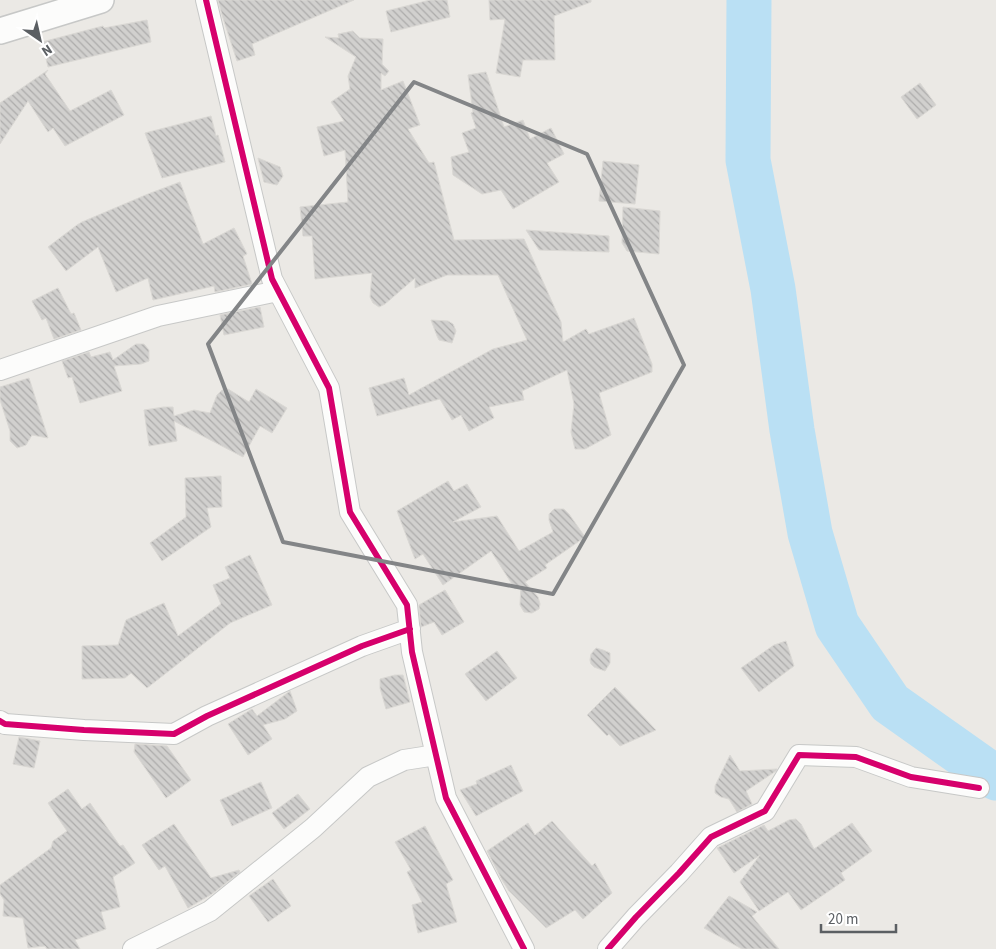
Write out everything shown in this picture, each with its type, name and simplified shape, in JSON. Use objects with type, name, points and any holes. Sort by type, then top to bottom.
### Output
[{"type":"street","points":[[0,31],[100,0]]},
{"type":"street","points":[[206,0],[272,279],[329,388],[350,512],[407,605],[412,652],[446,798],[524,949]]},
{"type":"street","points":[[0,370],[158,316],[278,291]]},
{"type":"street","points":[[0,721],[5,724],[84,730],[174,734],[206,716],[362,646],[410,629]]},
{"type":"street","points":[[133,949],[210,912],[313,828],[368,777],[404,760],[436,755]]},
{"type":"street","points":[[608,949],[711,837],[765,811],[799,755],[856,757],[911,777],[979,788]]},
{"type":"highlighted area","points":[[414,82],[587,154],[684,365],[553,594],[283,542],[208,344]]},
{"type":"building","points":[[218,0],[354,0],[252,44],[255,55],[237,61]]},
{"type":"building","points":[[430,0],[447,0],[450,17],[391,32],[386,11]]},
{"type":"building","points":[[489,0],[591,0],[591,2],[554,16],[555,60],[523,60],[520,77],[496,73],[505,19],[490,20]]},
{"type":"building","points":[[147,20],[151,42],[48,67],[42,42],[103,26],[104,28]]},
{"type":"building","points":[[353,31],[360,38],[383,39],[382,64],[389,71],[385,76],[381,73],[381,90],[403,81],[420,125],[408,129],[429,163],[434,162],[454,240],[524,239],[561,322],[563,342],[586,329],[589,334],[634,318],[652,364],[652,372],[599,393],[611,435],[585,449],[575,449],[571,432],[574,404],[567,370],[522,391],[524,400],[489,407],[494,418],[469,431],[461,415],[452,420],[440,399],[377,416],[369,388],[404,378],[409,395],[493,349],[527,340],[498,275],[447,275],[415,288],[415,278],[379,307],[373,303],[370,297],[372,273],[315,279],[312,236],[303,236],[300,207],[348,202],[345,150],[324,156],[317,127],[344,121],[331,102],[350,89],[348,76],[356,57],[325,37],[339,38],[338,34]]},
{"type":"building","points":[[48,70],[45,74],[70,111],[111,90],[124,115],[65,146],[53,128],[48,132],[28,101],[0,144],[0,103]]},
{"type":"building","points":[[486,72],[504,127],[523,120],[530,139],[551,128],[564,154],[547,163],[559,182],[513,209],[501,190],[482,194],[453,175],[451,157],[469,152],[462,133],[476,128],[471,113],[473,112],[468,75]]},
{"type":"building","points":[[920,83],[936,105],[917,119],[901,97]]},
{"type":"building","points":[[211,116],[225,162],[162,178],[145,133]]},
{"type":"building","points":[[258,158],[280,167],[283,176],[277,185],[264,182]]},
{"type":"building","points":[[603,161],[639,165],[635,204],[599,201]]},
{"type":"building","points":[[180,182],[203,244],[234,228],[247,254],[243,256],[252,284],[215,292],[214,286],[153,300],[148,278],[116,292],[98,247],[66,271],[48,247],[82,222]]},
{"type":"building","points":[[623,207],[660,211],[659,254],[627,251],[622,243]]},
{"type":"building","points":[[526,230],[609,236],[609,252],[539,250]]},
{"type":"building","points":[[58,288],[71,314],[74,313],[81,330],[54,339],[46,318],[42,320],[32,301]]},
{"type":"building","points":[[260,307],[264,327],[224,335],[220,315]]},
{"type":"building","points":[[431,320],[448,321],[453,324],[456,331],[452,343],[439,340]]},
{"type":"building","points":[[136,344],[144,344],[149,350],[149,361],[141,364],[114,366],[122,391],[80,403],[72,377],[68,378],[62,361],[89,352],[91,357],[110,352],[113,360]]},
{"type":"building","points":[[29,378],[48,438],[32,435],[26,445],[17,448],[10,441],[10,431],[0,400],[0,387]]},
{"type":"building","points":[[228,389],[249,402],[256,389],[287,408],[272,433],[260,426],[243,457],[174,421],[177,441],[149,446],[144,410],[173,407],[174,416],[194,410],[210,413],[217,395],[222,390]]},
{"type":"building","points":[[221,476],[222,507],[207,508],[211,527],[162,561],[150,543],[186,517],[185,478]]},
{"type":"building","points":[[448,481],[454,491],[467,484],[481,507],[453,522],[497,516],[519,551],[553,532],[549,514],[554,509],[564,509],[569,514],[585,537],[545,565],[547,568],[525,582],[538,597],[539,609],[532,613],[524,612],[520,605],[521,585],[515,589],[491,551],[443,585],[423,554],[415,559],[397,511]]},
{"type":"building","points":[[250,555],[272,605],[230,623],[147,688],[131,673],[125,678],[82,679],[82,646],[118,645],[126,620],[164,603],[178,636],[221,604],[213,585],[230,578],[225,567]]},
{"type":"building","points":[[445,590],[464,622],[442,635],[434,622],[421,627],[419,605]]},
{"type":"building","points":[[786,641],[794,666],[759,692],[741,668],[774,645]]},
{"type":"building","points":[[596,648],[610,653],[610,663],[605,671],[591,664],[591,654]]},
{"type":"building","points":[[497,651],[517,678],[486,701],[465,674]]},
{"type":"building","points":[[403,675],[410,702],[386,709],[380,688],[380,679]]},
{"type":"building","points":[[615,687],[656,730],[620,746],[609,734],[607,736],[587,715]]},
{"type":"building","points":[[290,691],[297,711],[285,719],[263,725],[272,739],[248,755],[228,724],[252,709],[257,716]]},
{"type":"building","points":[[19,737],[40,741],[34,768],[13,764]]},
{"type":"building","points":[[135,744],[167,746],[191,780],[166,798],[134,752]]},
{"type":"building","points":[[730,755],[740,771],[777,769],[746,791],[752,804],[737,812],[729,799],[715,793],[715,786]]},
{"type":"building","points":[[511,765],[523,791],[476,816],[460,790],[477,784],[476,781]]},
{"type":"building","points":[[261,782],[272,808],[232,826],[220,800]]},
{"type":"building","points":[[68,789],[82,809],[90,803],[120,846],[123,845],[135,863],[113,877],[120,907],[101,912],[106,929],[75,940],[80,949],[47,949],[45,946],[28,948],[23,918],[3,916],[4,900],[0,894],[0,885],[51,848],[53,841],[67,831],[48,803]]},
{"type":"building","points":[[298,794],[310,809],[284,829],[272,813]]},
{"type":"building","points":[[796,819],[801,824],[814,849],[852,823],[872,851],[841,873],[845,880],[801,910],[788,892],[759,911],[740,882],[760,855],[734,873],[717,848],[764,825],[768,831],[789,820]]},
{"type":"building","points":[[552,821],[592,866],[595,863],[612,893],[583,919],[575,910],[546,928],[509,891],[487,851],[528,823],[535,835]]},
{"type":"building","points":[[174,824],[211,878],[239,870],[240,872],[212,894],[188,908],[165,866],[159,870],[142,845]]},
{"type":"building","points":[[425,826],[453,880],[446,884],[457,922],[418,933],[412,905],[422,902],[407,872],[411,870],[395,842]]},
{"type":"building","points":[[273,879],[291,906],[268,922],[249,896]]},
{"type":"building","points":[[729,896],[757,912],[752,916],[779,949],[742,949],[704,928]]},
{"type":"waterway","points":[[749,0],[748,160],[773,289],[792,430],[810,533],[837,625],[890,703],[996,778]]},
{"type":"cycle path","points":[[206,0],[272,279],[329,388],[350,512],[407,605],[412,652],[446,798],[524,949]]},
{"type":"cycle path","points":[[0,721],[5,724],[84,730],[174,734],[207,716],[362,646],[410,629]]},
{"type":"cycle path","points":[[608,949],[711,837],[765,811],[799,755],[856,757],[911,777],[979,788]]}]
